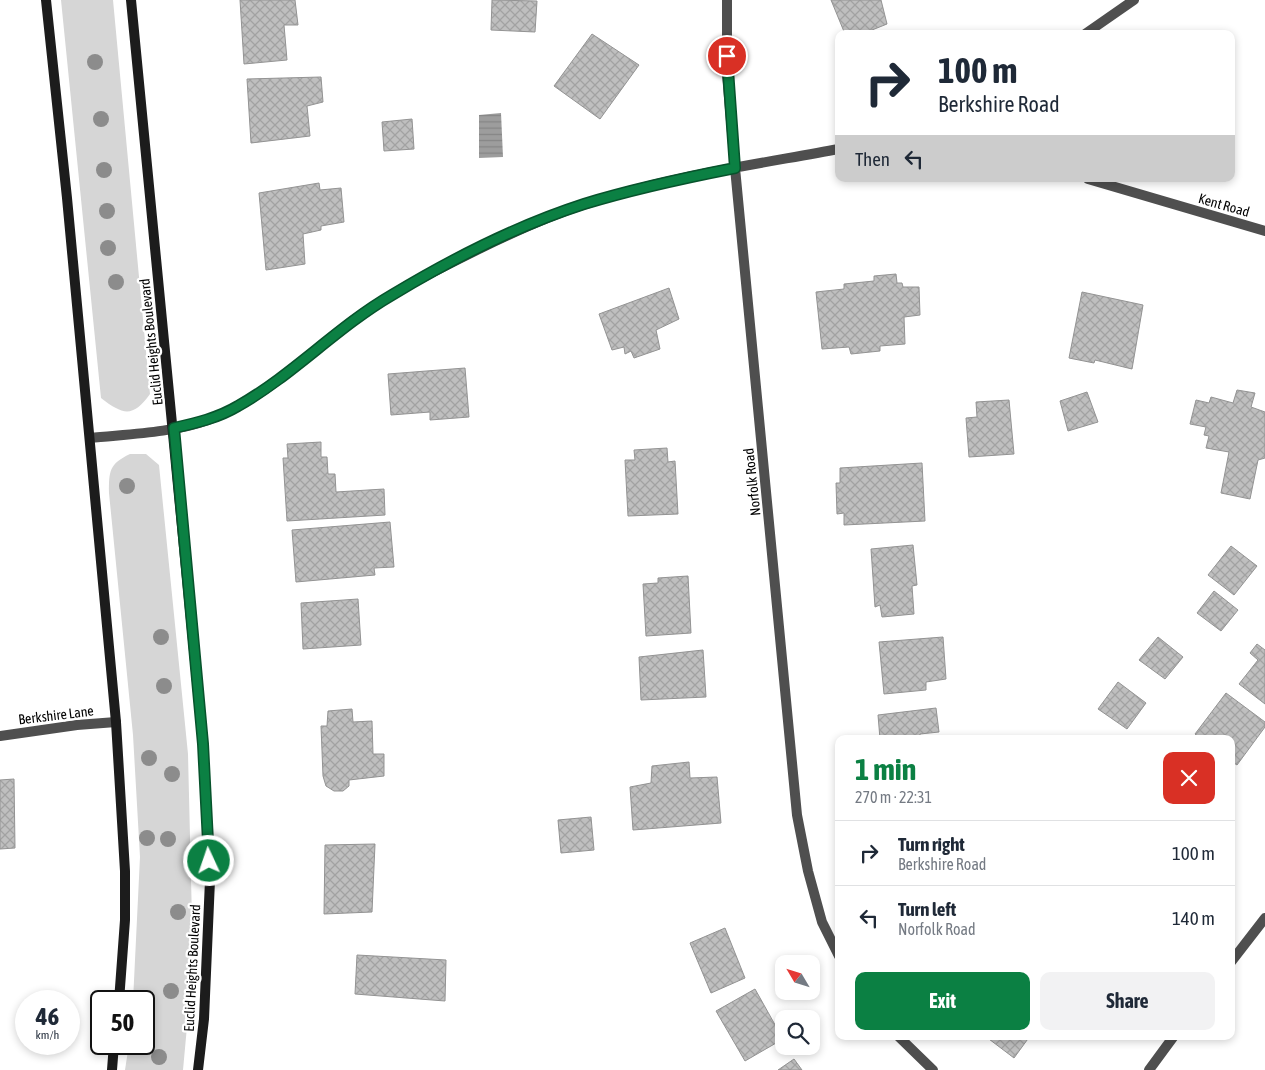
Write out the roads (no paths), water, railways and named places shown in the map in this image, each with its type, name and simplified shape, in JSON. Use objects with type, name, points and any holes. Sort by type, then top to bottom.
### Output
[{"type":"main road","points":[[46,0],[90,438],[116,722],[125,872],[125,920],[120,990]]},
{"type":"main road","name":"Euclid Heights Boulevard","points":[[131,0],[174,428],[203,744],[210,880],[204,1019],[198,1070]]},
{"type":"main road","points":[[112,1070],[113,1055]]},
{"type":"street","name":"Norfolk Road","points":[[727,0],[727,74],[735,168],[798,815],[808,871],[822,922],[835,948]]},
{"type":"street","points":[[1091,30],[1134,0]]},
{"type":"street","points":[[90,438],[174,428],[206,420],[238,406],[270,386],[359,316],[390,295],[483,247],[582,205],[620,194],[735,168],[835,150]]},
{"type":"street","name":"Kent Road","points":[[1098,182],[1265,231]]},
{"type":"street","name":"Berkshire Lane","points":[[0,736],[77,725],[116,722]]},
{"type":"street","points":[[1235,957],[1265,918]]},
{"type":"street","points":[[902,1040],[933,1070]]},
{"type":"street","points":[[1149,1070],[1171,1040]]}]
